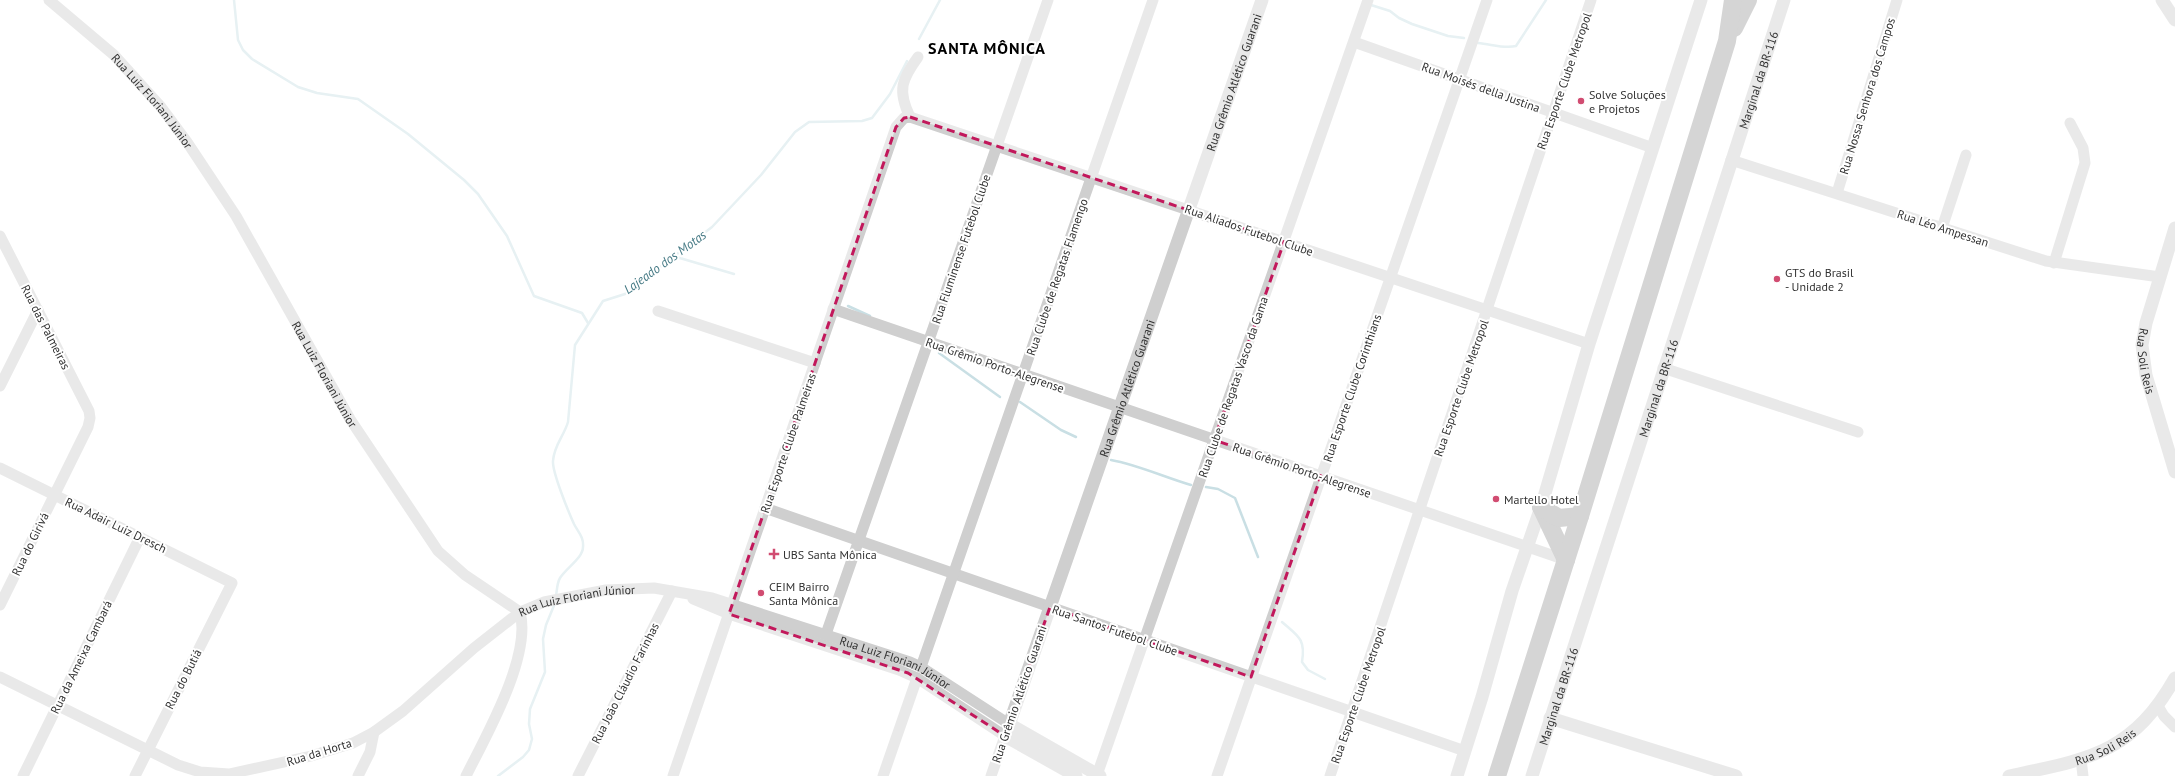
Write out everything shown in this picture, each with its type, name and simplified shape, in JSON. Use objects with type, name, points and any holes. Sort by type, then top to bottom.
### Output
[{"type":"highway","points":[[1497,776],[1580,516],[1727,41],[1733,0]]},
{"type":"highway","points":[[1727,41],[1748,0]]},
{"type":"highway","points":[[1541,508],[1559,518],[1580,516]]},
{"type":"highway","points":[[1541,508],[1566,560]]},
{"type":"street","name":"Rua Luiz Floriani Júnior","points":[[49,0],[128,70],[161,107],[191,147],[236,216],[350,419],[438,551],[465,575],[520,612],[544,602],[584,593],[630,588],[672,590],[826,634],[921,667],[1007,730],[1076,776]]},
{"type":"street","name":"Rua Fluminense Futebol Clube","points":[[826,634],[1048,0]]},
{"type":"street","name":"Rua Clube de Regatas Flamengo","points":[[921,667],[1153,0]]},
{"type":"street","name":"Rua Grêmio Atlético Guarani","points":[[991,776],[1262,0]]},
{"type":"street","name":"Rua Clube de Regatas Vasco da Gama","points":[[1098,775],[1368,0]]},
{"type":"street","name":"Rua Esporte Clube Corinthians","points":[[1217,776],[1486,0]]},
{"type":"street","name":"Rua Esporte Clube Metropol","points":[[1330,776],[1591,0]]},
{"type":"street","points":[[1457,776],[1512,590],[1541,508],[1589,344],[1701,0]]},
{"type":"street","name":"Marginal da BR-116","points":[[1532,776],[1784,0]]},
{"type":"street","name":"Rua Nossa Senhora dos Campos","points":[[1837,193],[1897,0]]},
{"type":"street","points":[[2162,0],[2175,20]]},
{"type":"street","name":"Rua Moisés della Justina","points":[[1354,42],[1653,148]]},
{"type":"street","points":[[910,116],[904,104],[902,88],[904,80],[918,56]]},
{"type":"street","name":"Rua Aliados Futebol Clube","points":[[910,116],[1589,344]]},
{"type":"street","name":"Rua Esporte Clube Palmeiras","points":[[673,776],[896,127],[904,118],[910,116]]},
{"type":"street","points":[[2054,263],[2085,163],[2083,148],[2070,123]]},
{"type":"street","points":[[1942,228],[1966,155]]},
{"type":"street","name":"Rua Léo Ampessan","points":[[1731,160],[2054,263],[2160,277]]},
{"type":"street","name":"Rua Soli Reis","points":[[2175,228],[2145,329],[2142,345],[2146,375],[2175,472]]},
{"type":"street","name":"Rua das Palmeiras","points":[[0,236],[89,411],[90,418]]},
{"type":"street","name":"Rua Grêmio Porto-Alegrense","points":[[833,309],[1566,560]]},
{"type":"street","points":[[0,386],[38,310]]},
{"type":"street","points":[[658,311],[815,363]]},
{"type":"street","points":[[1664,368],[1858,432]]},
{"type":"street","name":"Rua do Girivá","points":[[0,605],[88,427],[90,418]]},
{"type":"street","name":"Rua Adair Luiz Dresch","points":[[0,468],[232,583]]},
{"type":"street","name":"Rua Santos Futebol Clube","points":[[765,508],[1465,751]]},
{"type":"street","name":"Rua da Ameixa Cambará","points":[[23,776],[140,537]]},
{"type":"street","name":"Rua do Butiá","points":[[135,776],[232,583]]},
{"type":"street","name":"Rua João Cláudio Farinhas","points":[[578,776],[672,590]]},
{"type":"street","name":"Rua Luiz Floriani Júnior","points":[[731,608],[917,678],[1007,730],[1098,775]]},
{"type":"street","name":"Rua da Horta","points":[[0,677],[178,765],[200,772],[229,774],[246,773],[334,750],[374,732],[403,711],[479,644],[520,612]]},
{"type":"street","points":[[466,776],[510,683],[522,632],[520,612]]},
{"type":"street","points":[[883,776],[917,678]]},
{"type":"street","name":"Rua Soli Reis","points":[[2009,776],[2081,759],[2110,748],[2130,736],[2158,706],[2175,678]]},
{"type":"street","points":[[2158,706],[2164,716],[2175,727]]},
{"type":"street","points":[[1550,718],[1736,776]]},
{"type":"street","points":[[358,776],[370,752],[374,732]]},
{"type":"street","points":[[2081,759],[2083,776]]},
{"type":"highlighted area","points":[[910,117],[1284,242],[1214,440],[1321,476],[1251,677],[1050,607],[1005,736],[908,673],[729,614],[896,127],[904,118]]},
{"type":"waterway","points":[[234,0],[238,40],[243,50],[252,59],[298,87],[317,93],[358,99],[408,134],[464,180],[478,194],[507,236],[534,296],[582,313],[588,323]]},
{"type":"waterway","name":"Lajeado dos Motas","points":[[919,39],[940,0]]},
{"type":"waterway","points":[[1478,43],[1502,47],[1516,46],[1546,0]]},
{"type":"waterway","points":[[1371,5],[1390,11],[1399,18],[1412,24],[1448,36],[1464,38]]},
{"type":"waterway","name":"Lajeado dos Motas","points":[[556,596],[560,578],[580,555],[583,543],[582,537],[568,511],[558,483],[553,461],[557,445],[568,422],[575,345],[603,301],[625,294],[712,227],[761,175],[795,132],[809,122],[862,121],[872,118],[890,94],[907,61]]},
{"type":"waterway","points":[[673,256],[734,274]]},
{"type":"waterway","points":[[848,306],[870,316]]},
{"type":"waterway","points":[[939,353],[1000,397]]},
{"type":"waterway","points":[[1020,402],[1061,430],[1076,437]]},
{"type":"waterway","points":[[1111,460],[1141,468],[1191,485]]},
{"type":"waterway","points":[[1206,487],[1218,489],[1235,498],[1258,557]]},
{"type":"waterway","name":"Lajeado dos Motas","points":[[498,776],[523,757],[529,750],[532,739],[529,724],[530,709],[545,672],[543,639],[546,625],[555,603]]},
{"type":"waterway","points":[[1282,622],[1300,639],[1303,648],[1302,662],[1308,670],[1325,679]]},
{"type":"place","name":"Solve Soluções e Projetos","points":[[1581,101]]},
{"type":"place","name":"GTS do Brasil - Unidade 2","points":[[1777,279]]},
{"type":"place","name":"Martello Hotel","points":[[1496,499]]},
{"type":"place","name":"UBS Santa Mônica","points":[[774,554]]},
{"type":"place","name":"CEIM Bairro Santa Mônica","points":[[761,593]]},
{"type":"district","name":"SANTA MÔNICA","points":[[987,48]]}]
